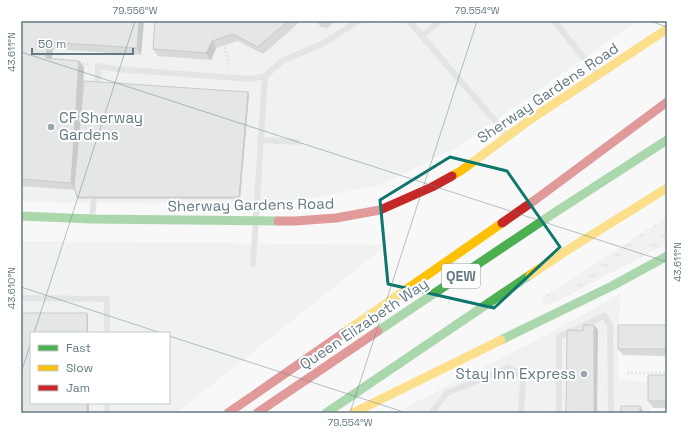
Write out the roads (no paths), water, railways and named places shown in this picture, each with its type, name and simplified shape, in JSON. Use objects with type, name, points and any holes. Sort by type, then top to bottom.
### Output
[{"type":"main road","name":"Sherway Gardens Road","points":[[21,216],[92,219],[256,221],[336,218],[380,210],[432,187],[456,173],[507,138],[531,119],[667,29]]},
{"type":"main road","points":[[228,413],[535,200],[667,102]]},
{"type":"main road","name":"Queen Elizabeth Way","points":[[257,413],[554,213],[667,140]]},
{"type":"main road","points":[[326,413],[566,251],[667,188]]},
{"type":"main road","points":[[353,413],[612,286],[667,256]]},
{"type":"lane","points":[[98,84],[98,66],[116,69],[251,79],[264,76],[282,61],[324,43],[358,21]]},
{"type":"lane","points":[[409,21],[496,122],[507,138]]},
{"type":"lane","points":[[422,36],[440,21]]},
{"type":"lane","points":[[554,21],[576,46],[598,75]]},
{"type":"lane","points":[[254,264],[264,76]]},
{"type":"lane","points":[[260,140],[296,142]]},
{"type":"lane","points":[[92,219],[94,199]]},
{"type":"lane","points":[[21,298],[107,299],[107,332]]},
{"type":"lane","points":[[559,413],[559,337],[604,316],[610,325],[611,413]]},
{"type":"lane","points":[[431,413],[447,394],[508,368],[517,372],[523,380],[521,413]]},
{"type":"place","name":"CF Sherway Gardens","points":[[51,127]]},
{"type":"place","name":"Stay Inn Express","points":[[584,374]]}]
